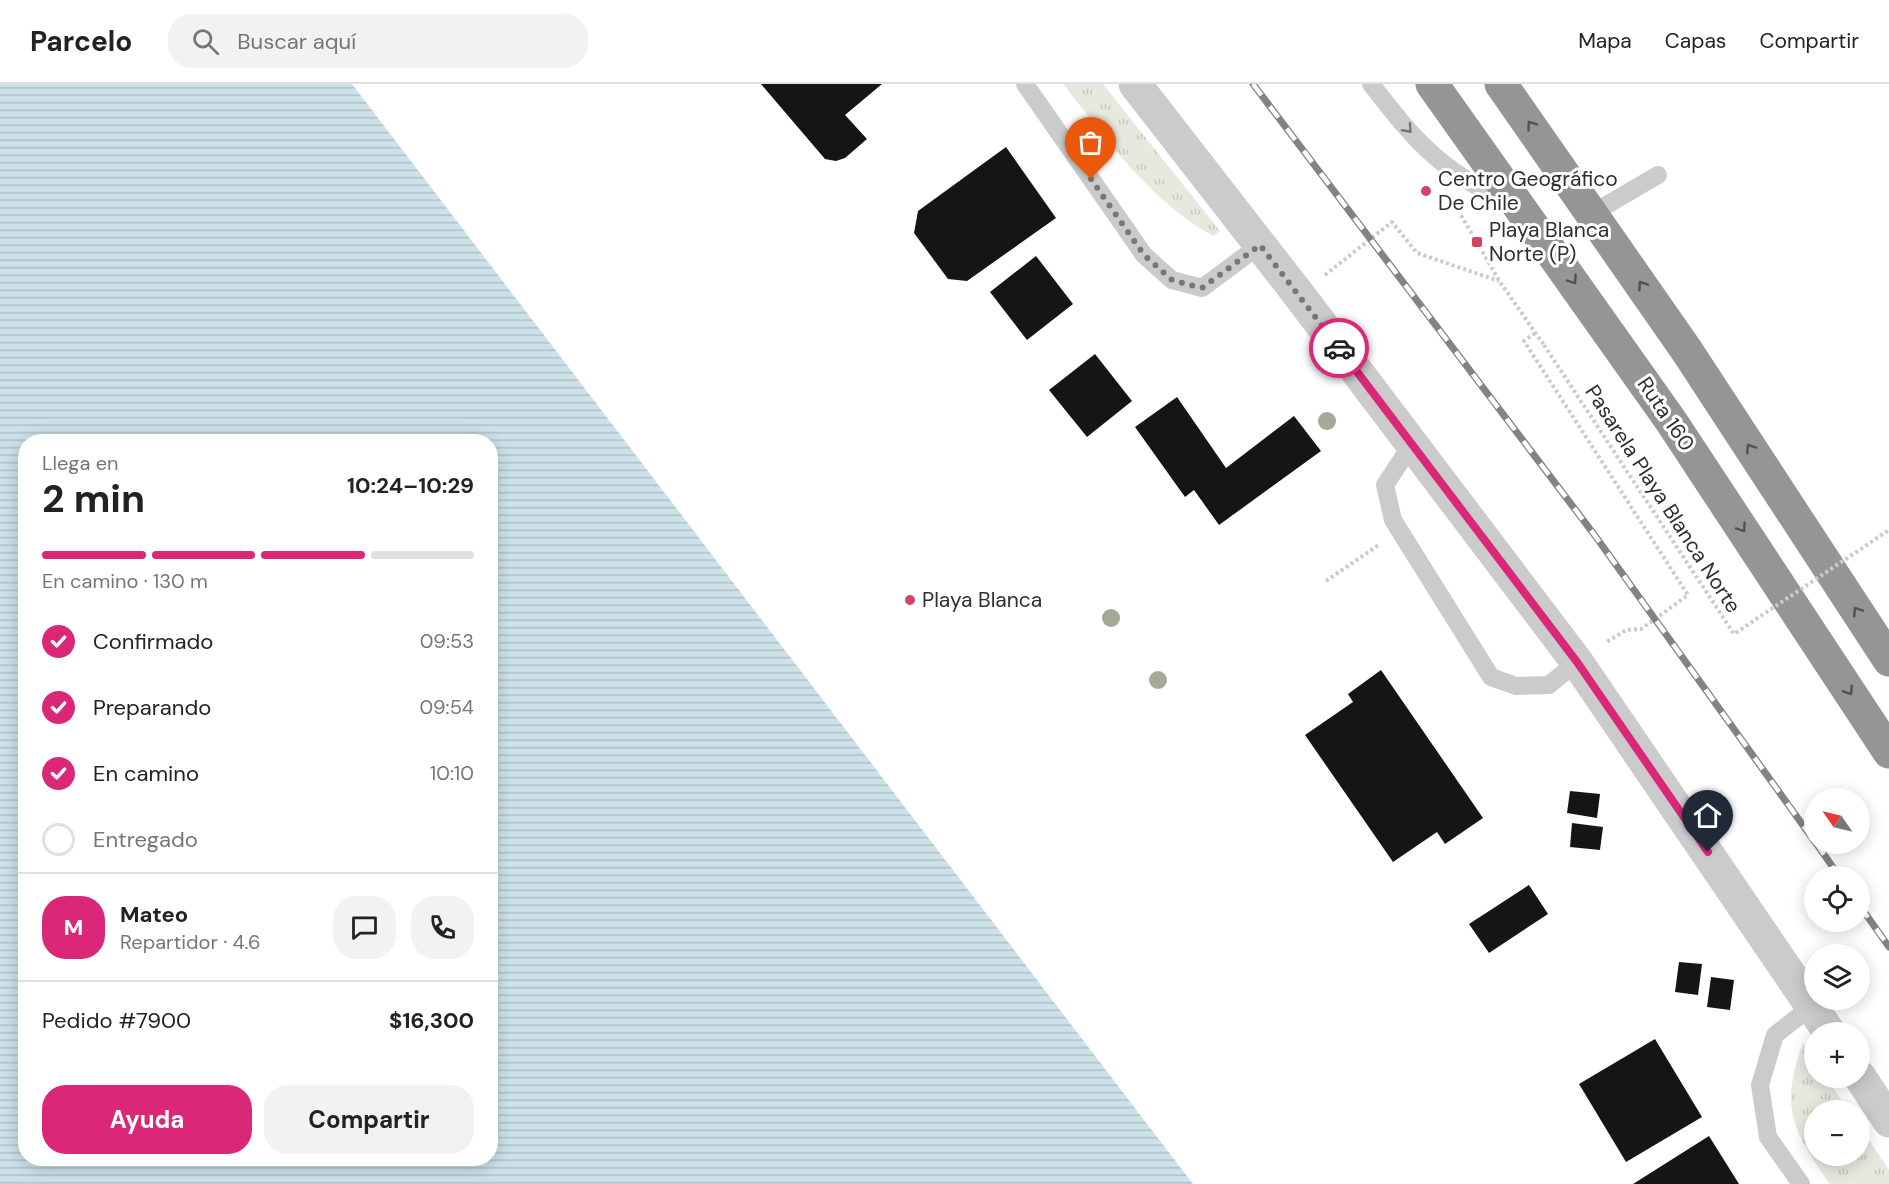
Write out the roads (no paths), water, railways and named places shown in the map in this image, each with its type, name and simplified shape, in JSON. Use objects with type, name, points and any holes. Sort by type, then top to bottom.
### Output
[{"type":"highway","name":"Ruta 160","points":[[1432,84],[1671,421],[1889,752]]},
{"type":"highway","points":[[1501,84],[1593,213],[1889,660]]},
{"type":"street","points":[[1135,84],[1299,295],[1577,662],[1821,1019]]},
{"type":"street","points":[[1867,1088],[1889,1121]]},
{"type":"lane","points":[[1024,84],[1144,255],[1172,280],[1202,288],[1260,245]]},
{"type":"lane","points":[[1371,84],[1409,132],[1430,152],[1478,187],[1527,215]]},
{"type":"lane","points":[[1593,213],[1658,175]]},
{"type":"lane","points":[[1412,444],[1385,485],[1393,520],[1491,677],[1516,687],[1549,685],[1577,662]]},
{"type":"lane","points":[[1801,1184],[1768,1137],[1760,1085],[1774,1035],[1821,1019]]},
{"type":"water","points":[[0,84],[352,84],[1193,1184],[0,1184]]},
{"type":"railway","points":[[1253,84],[1596,537],[1804,827]]},
{"type":"railway","points":[[1824,854],[1832,866]]},
{"type":"railway","points":[[1870,920],[1889,947]]},
{"type":"place","name":"Centro Geográfico De Chile","points":[[1426,191]]},
{"type":"place","name":"Playa Blanca Norte (P)","points":[[1477,242]]},
{"type":"place","name":"Playa Blanca","points":[[910,600]]}]
